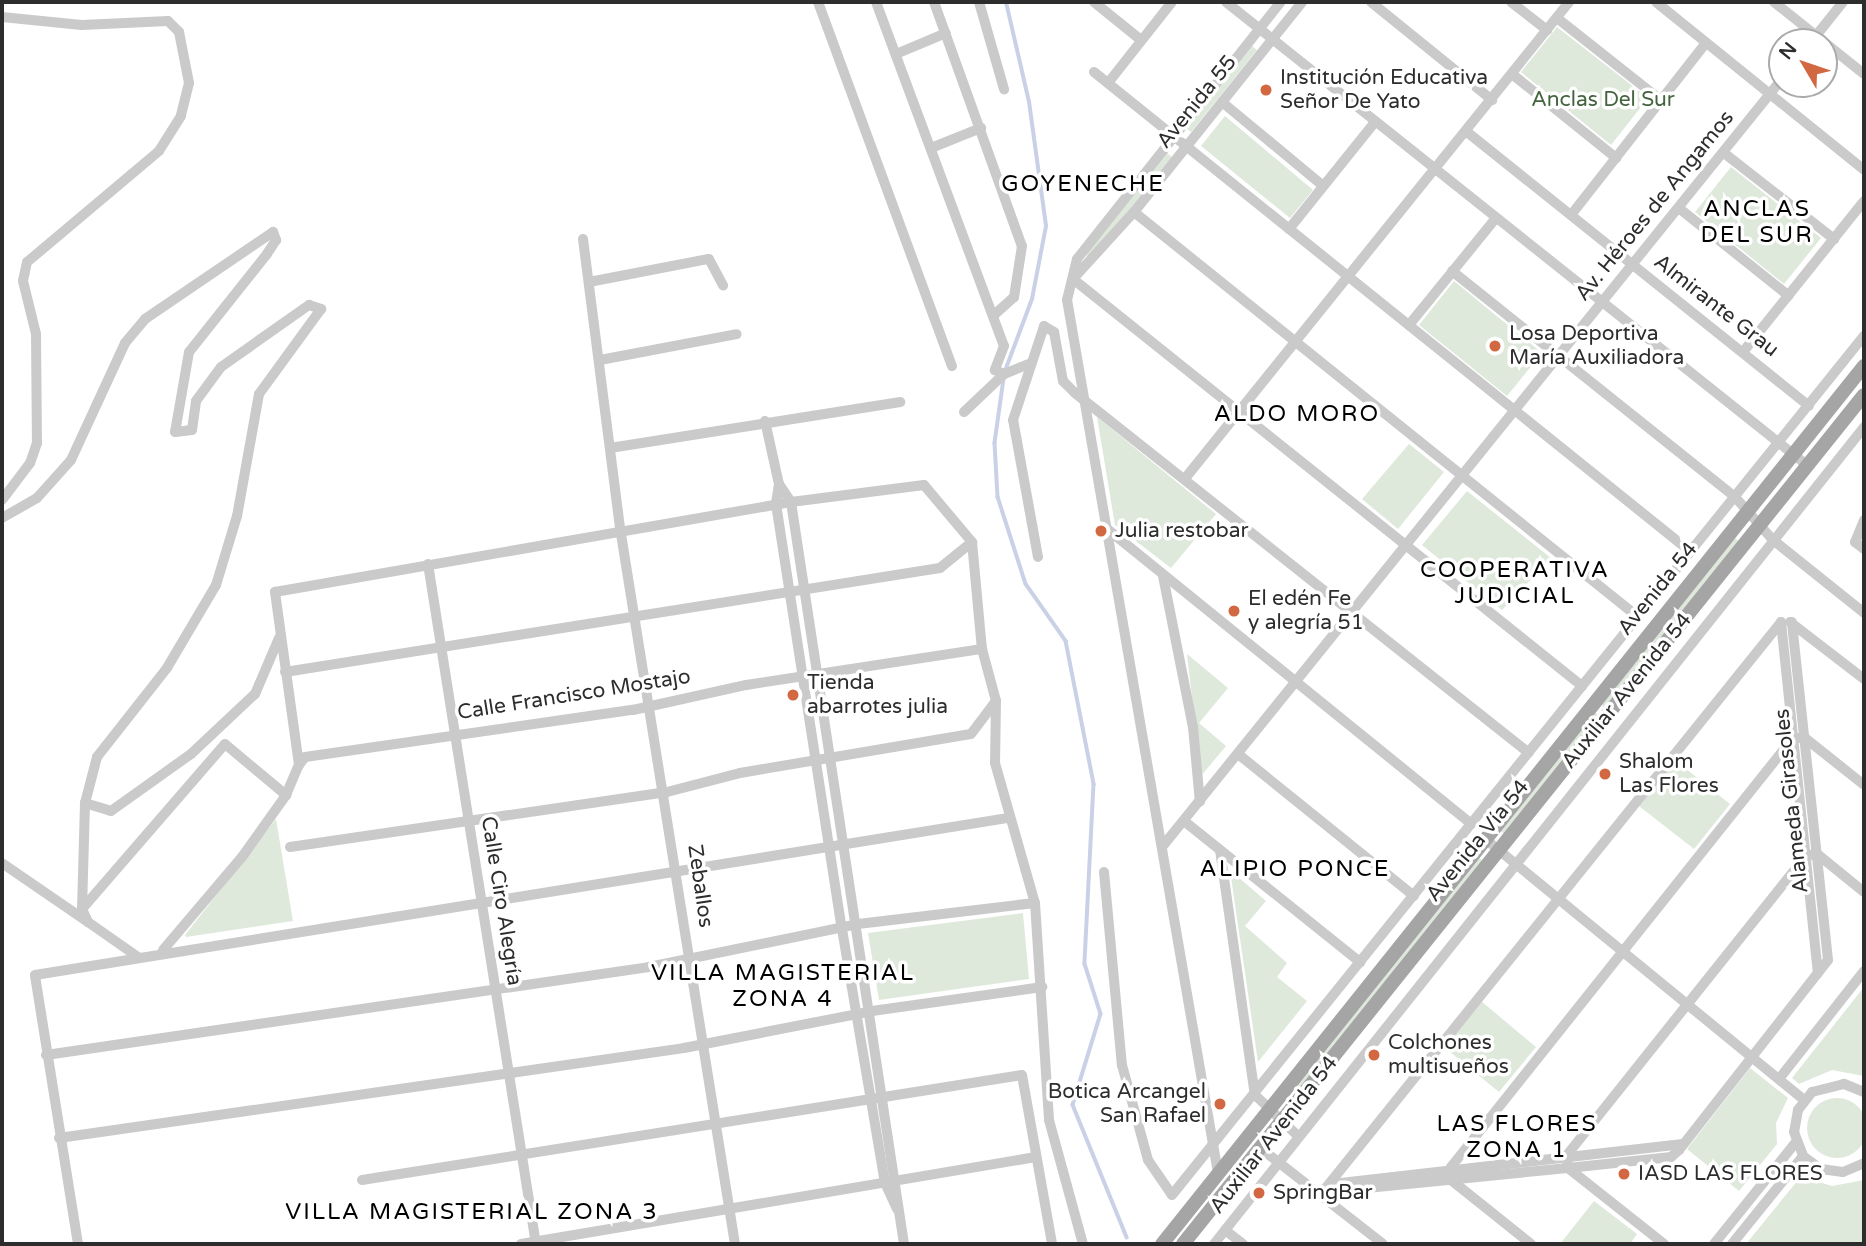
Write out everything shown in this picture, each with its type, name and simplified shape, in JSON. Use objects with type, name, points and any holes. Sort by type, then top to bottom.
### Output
[{"type":"main road","name":"Avenida 54","points":[[1484,838],[1864,366]]},
{"type":"main road","points":[[1808,466],[1864,395]]},
{"type":"main road","name":"Avenida Vía 54","points":[[1183,1244],[1808,466]]},
{"type":"main road","name":"Avenida Vía 54","points":[[1162,1244],[1484,838]]},
{"type":"street","points":[[818,2],[952,366]]},
{"type":"street","points":[[876,2],[1004,346],[995,370],[1004,374]]},
{"type":"street","points":[[934,2],[1022,246],[1014,297],[993,316]]},
{"type":"street","points":[[979,2],[1004,89]]},
{"type":"street","points":[[1094,2],[1141,40]]},
{"type":"street","points":[[1108,83],[1172,2]]},
{"type":"street","points":[[1226,2],[1777,445],[1808,466]]},
{"type":"street","name":"Avenida 55","points":[[1073,279],[1077,259],[1281,2]]},
{"type":"street","name":"Avenida 55","points":[[1073,279],[1135,212],[1302,2]]},
{"type":"street","points":[[1371,2],[1492,100]]},
{"type":"street","points":[[1511,2],[1547,30]]},
{"type":"street","points":[[1187,476],[1350,279],[1569,2]]},
{"type":"street","points":[[1656,2],[1768,93]]},
{"type":"street","points":[[1774,2],[1802,28]]},
{"type":"street","points":[[1823,28],[1843,2]]},
{"type":"street","points":[[2,17],[82,25],[168,21],[178,32],[189,83],[176,128],[159,150],[27,262],[23,281],[36,334],[37,443],[30,463],[2,500]]},
{"type":"street","points":[[1556,18],[1661,100]]},
{"type":"street","points":[[896,54],[946,33]]},
{"type":"street","points":[[1571,215],[1706,43]]},
{"type":"street","points":[[1838,56],[1864,74]]},
{"type":"street","points":[[1094,72],[1691,552]]},
{"type":"street","points":[[1513,74],[1616,158]]},
{"type":"street","name":"Av. Héroes de Angamos","points":[[1162,847],[1768,98]]},
{"type":"street","points":[[1774,98],[1864,170]]},
{"type":"street","points":[[1222,102],[1323,186]]},
{"type":"street","points":[[1289,229],[1375,122]]},
{"type":"street","points":[[931,148],[981,128]]},
{"type":"street","name":"Almirante Grau","points":[[1467,132],[1809,406]]},
{"type":"street","points":[[1724,153],[1834,239]]},
{"type":"street","points":[[1743,352],[1864,201]]},
{"type":"street","points":[[1680,209],[1789,296]]},
{"type":"street","points":[[1135,212],[1296,345],[1638,617]]},
{"type":"street","points":[[1409,326],[1495,219]]},
{"type":"street","points":[[2,518],[37,498],[71,460],[120,353],[145,319],[273,232],[276,240],[267,254],[189,352],[175,432],[192,430],[196,401],[221,367],[309,305],[321,309],[255,405],[237,516],[216,585],[161,677],[97,757],[85,803],[82,909],[88,922]]},
{"type":"street","name":"Zeballos","points":[[583,239],[621,534],[667,792],[735,1244]]},
{"type":"street","points":[[589,282],[709,259],[723,285]]},
{"type":"street","points":[[1452,271],[1735,497],[1746,513],[1773,540],[1864,613]]},
{"type":"street","points":[[1218,1173],[1067,300],[1073,279],[1583,686]]},
{"type":"street","points":[[1038,557],[1013,419],[1038,331],[1049,327],[1063,381],[1187,476],[1529,753]]},
{"type":"street","points":[[600,360],[737,334]]},
{"type":"street","points":[[1104,872],[1122,1065],[1148,1160],[1172,1195],[1864,336]]},
{"type":"street","points":[[964,412],[1004,374],[1029,364]]},
{"type":"street","points":[[610,448],[765,421],[900,402]]},
{"type":"street","points":[[765,421],[779,484],[776,505],[831,843],[842,929],[885,1183],[897,1209]]},
{"type":"street","name":"Auxiliar Avenida 54","points":[[1214,1244],[1279,1162],[1296,1134],[1864,427]]},
{"type":"street","points":[[779,484],[791,502],[886,1098],[898,1181],[897,1209],[904,1244]]},
{"type":"street","points":[[163,950],[286,795],[299,765],[279,638],[275,592],[428,564],[621,534],[791,502],[923,485],[972,542],[982,649],[996,701],[995,763],[1008,818],[1035,903],[1049,1120],[1083,1244]]},
{"type":"street","points":[[1861,544],[1860,529],[1864,520]]},
{"type":"street","points":[[1106,528],[1471,824]]},
{"type":"street","points":[[285,672],[441,647],[636,621],[790,590],[940,568],[972,542]]},
{"type":"street","name":"Calle Ciro Alegría","points":[[428,564],[536,1243]]},
{"type":"street","points":[[1163,576],[1193,727],[1200,802]]},
{"type":"street","points":[[1786,622],[1864,679]]},
{"type":"street","points":[[1450,1173],[1568,1168],[1671,1157],[1818,973],[1811,855],[1793,738],[1786,622]]},
{"type":"street","points":[[1321,1194],[1786,622]]},
{"type":"street","name":"Alameda Girasoles","points":[[1786,622],[1805,738],[1811,855]]},
{"type":"street","points":[[85,803],[111,811],[191,754],[255,694],[279,638]]},
{"type":"street","name":"Calle Francisco Mostajo","points":[[299,765],[305,757],[455,732],[652,706],[804,675],[982,649]]},
{"type":"street","points":[[290,847],[467,816],[667,792],[817,759],[971,734],[996,701]]},
{"type":"street","points":[[1793,738],[1805,738],[1864,785]]},
{"type":"street","points":[[1450,1173],[1793,738]]},
{"type":"street","points":[[82,909],[225,744],[286,795]]},
{"type":"street","points":[[1238,754],[1414,896]]},
{"type":"street","points":[[78,1244],[34,975],[138,957],[163,950],[481,901],[679,875],[831,843],[1008,818]]},
{"type":"street","points":[[1184,821],[1360,962]]},
{"type":"street","points":[[1484,838],[1557,901],[1804,1100]]},
{"type":"street","points":[[1220,850],[1255,1095],[1267,1111],[1296,1134]]},
{"type":"street","points":[[1811,855],[1864,892]]},
{"type":"street","points":[[1664,1244],[1568,1168],[1567,1156],[1685,1005],[1811,855]]},
{"type":"street","points":[[2,863],[138,957]]},
{"type":"street","points":[[46,1055],[495,985],[691,960],[858,925],[1035,903]]},
{"type":"street","points":[[1779,1079],[1864,971]]},
{"type":"street","points":[[59,1138],[704,1045],[872,1011],[1042,987]]},
{"type":"street","points":[[362,1180],[718,1128],[872,1099],[1022,1075],[1052,1244]]},
{"type":"street","points":[[1864,1092],[1833,1084],[1804,1100],[1794,1121],[1796,1142],[1803,1156],[1832,1172],[1864,1163]]},
{"type":"street","points":[[1714,1244],[1796,1142]]},
{"type":"street","points":[[1259,1147],[1383,1244]]},
{"type":"street","points":[[1329,1185],[1347,1190],[1567,1156],[1681,1147]]},
{"type":"street","points":[[1732,1244],[1803,1156]]},
{"type":"street","points":[[521,1244],[730,1213],[1036,1157]]},
{"type":"street","points":[[1450,1173],[1531,1244]]},
{"type":"street","points":[[1225,1230],[1243,1244]]},
{"type":"green space","name":"Anclas Del Sur","points":[[1557,27],[1648,98],[1611,145],[1521,72]]},
{"type":"green space","points":[[1252,46],[1257,50],[1191,132],[1186,128]]},
{"type":"green space","points":[[1225,116],[1313,190],[1290,218],[1201,146]]},
{"type":"green space","points":[[1167,153],[1172,157],[1090,258],[1085,254]]},
{"type":"green space","points":[[1731,167],[1821,238],[1784,284],[1695,212]]},
{"type":"green space","points":[[1454,281],[1542,353],[1507,396],[1419,325]]},
{"type":"green space","points":[[1097,417],[1216,514],[1171,568],[1115,525]]},
{"type":"green space","points":[[1409,444],[1444,472],[1398,529],[1362,499]]},
{"type":"green space","points":[[1467,491],[1551,558],[1502,610],[1422,545]]},
{"type":"green space","points":[[1733,537],[1740,542],[1606,709],[1599,703]]},
{"type":"green space","points":[[1187,654],[1228,688],[1199,723],[1226,746],[1201,776]]},
{"type":"green space","points":[[1593,711],[1600,716],[1504,834],[1498,829]]},
{"type":"green space","points":[[1675,760],[1730,804],[1694,849],[1639,806]]},
{"type":"green space","points":[[276,819],[293,921],[186,937],[185,935]]},
{"type":"green space","points":[[1477,856],[1483,861],[1297,1092],[1291,1087]]},
{"type":"green space","points":[[1230,870],[1266,901],[1245,926],[1287,963],[1277,977],[1307,1001],[1258,1062]]},
{"type":"green space","points":[[1023,913],[1029,979],[879,1000],[868,933]]},
{"type":"green space","points":[[1864,987],[1864,1076],[1832,1070],[1799,1084],[1792,1078]]},
{"type":"green space","points":[[1481,1001],[1536,1047],[1499,1092],[1444,1047]]},
{"type":"green space","points":[[1750,1068],[1788,1098],[1776,1123],[1777,1144],[1739,1191],[1687,1149]]},
{"type":"green space","points":[[1837,1098],[1854,1103],[1862,1111],[1867,1128],[1862,1145],[1854,1153],[1837,1158],[1820,1153],[1812,1145],[1807,1128],[1812,1111],[1820,1103]]},
{"type":"green space","points":[[1809,1179],[1832,1186],[1864,1180],[1864,1244],[1746,1244],[1798,1180]]},
{"type":"green space","points":[[1594,1201],[1637,1234],[1630,1244],[1560,1244]]},
{"type":"waterway","points":[[1005,371],[1032,299],[1046,226],[1029,102],[1006,2]]},
{"type":"waterway","points":[[1004,379],[995,443],[998,497],[1026,584],[1066,641],[1094,784],[1085,964],[1101,1014],[1073,1105],[1127,1237]]},
{"type":"place","name":"Institución Educativa Señor De Yato","points":[[1266,90]]},
{"type":"place","name":"Losa Deportiva María Auxiliadora","points":[[1495,346]]},
{"type":"place","name":"Julia restobar","points":[[1101,531]]},
{"type":"place","name":"El edén Fe y alegría 51","points":[[1234,611]]},
{"type":"place","name":"Tienda abarrotes julia","points":[[793,695]]},
{"type":"place","name":"Shalom Las Flores","points":[[1605,774]]},
{"type":"place","name":"Colchones multisueños","points":[[1374,1055]]},
{"type":"place","name":"Botica Arcangel San Rafael","points":[[1220,1104]]},
{"type":"place","name":"IASD LAS FLORES","points":[[1624,1174]]},
{"type":"place","name":"SpringBar","points":[[1259,1193]]},
{"type":"district","name":"GOYENECHE","points":[[1083,184]]},
{"type":"district","name":"ANCLAS DEL SUR","points":[[1757,222]]},
{"type":"district","name":"ALDO MORO","points":[[1297,414]]},
{"type":"district","name":"COOPERATIVA JUDICIAL","points":[[1515,583]]},
{"type":"district","name":"ALIPIO PONCE","points":[[1295,869]]},
{"type":"district","name":"VILLA MAGISTERIAL ZONA 4","points":[[783,986]]},
{"type":"district","name":"LAS FLORES ZONA 1","points":[[1517,1137]]},
{"type":"district","name":"VILLA MAGISTERIAL ZONA 3","points":[[472,1212]]}]
